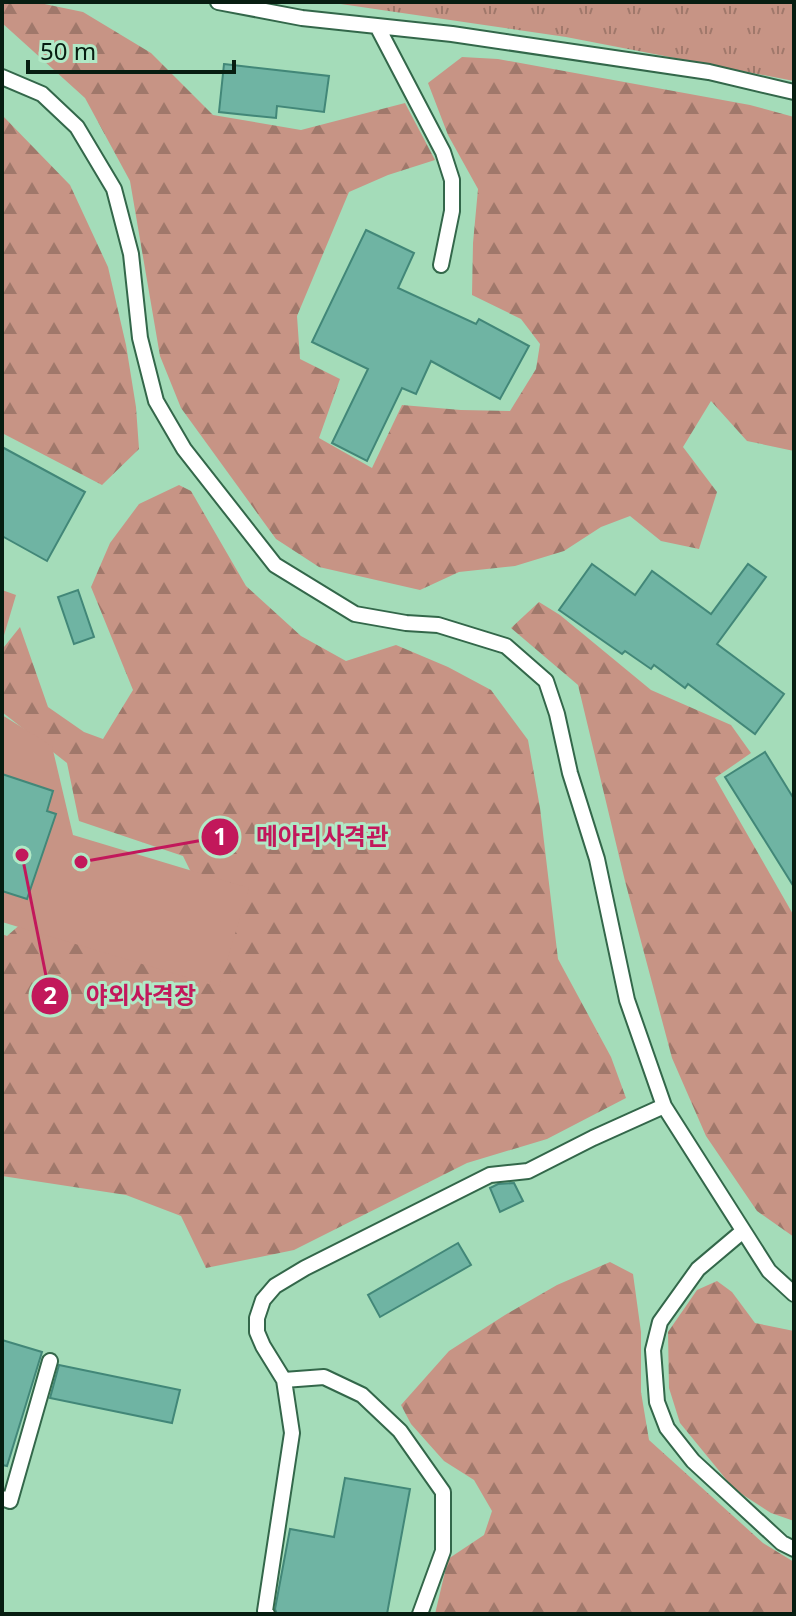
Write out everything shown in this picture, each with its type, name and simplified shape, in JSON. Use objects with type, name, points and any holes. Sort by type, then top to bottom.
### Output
[{"type":"lane","points":[[218,2],[302,18],[452,34],[709,72],[794,92]]},
{"type":"lane","points":[[377,26],[443,152],[452,180],[452,211],[441,265]]},
{"type":"lane","points":[[2,77],[42,94],[77,127],[114,189],[131,254],[140,338],[156,401],[184,449],[275,565],[355,614],[438,625],[506,646],[546,681],[597,859],[627,1000],[664,1106],[769,1271],[794,1294]]},
{"type":"lane","points":[[267,1614],[292,1433],[284,1380],[257,1332],[257,1318],[263,1300],[275,1286],[305,1268],[490,1175],[528,1171],[664,1106]]},
{"type":"lane","points":[[743,1231],[698,1269],[660,1322],[653,1350],[657,1402],[667,1428],[693,1461],[770,1533],[794,1549]]},
{"type":"lane","points":[[2,1498],[10,1501],[50,1361]]},
{"type":"lane","points":[[284,1380],[324,1377],[362,1395],[400,1431],[443,1492],[443,1551],[420,1614]]},
{"type":"green space","points":[[2,2],[35,2],[83,12],[151,53],[213,115],[301,130],[405,103],[435,160],[349,192],[297,316],[300,359],[340,379],[319,438],[372,468],[402,405],[510,411],[536,369],[540,344],[521,319],[472,295],[478,189],[448,135],[428,83],[462,57],[498,59],[750,105],[794,117],[794,451],[747,441],[711,401],[683,447],[717,492],[699,549],[661,541],[630,516],[601,527],[564,551],[515,566],[459,572],[420,590],[319,567],[276,539],[181,408],[160,356],[130,181],[85,98],[2,23]]},
{"type":"green space","points":[[327,2],[794,2],[794,81],[566,37]]},
{"type":"green space","points":[[2,115],[70,185],[108,267],[126,345],[139,449],[102,485],[2,433]]},
{"type":"green space","points":[[179,485],[191,491],[246,586],[301,636],[346,661],[396,645],[448,667],[491,690],[528,740],[540,808],[558,959],[611,1057],[626,1098],[547,1139],[467,1163],[294,1250],[206,1268],[181,1216],[126,1195],[2,1176],[2,934],[7,936],[31,915],[214,919],[183,856],[79,821],[67,763],[2,712],[2,654],[20,627],[48,707],[84,732],[103,739],[133,690],[91,587],[110,543],[139,504]]},
{"type":"green space","points":[[2,590],[16,595],[2,642]]},
{"type":"green space","points":[[539,602],[560,615],[651,690],[731,725],[751,753],[715,778],[794,916],[794,1237],[757,1211],[706,1136],[672,1058],[578,685],[511,628]]},
{"type":"green space","points":[[2,715],[52,746],[73,835],[249,888],[219,987],[2,922]]},
{"type":"green space","points":[[610,1262],[633,1274],[641,1332],[641,1392],[649,1440],[763,1543],[794,1562],[794,1614],[435,1614],[448,1559],[484,1535],[492,1511],[474,1480],[444,1461],[411,1424],[401,1405],[449,1351],[557,1285]]},
{"type":"green space","points":[[717,1281],[732,1292],[755,1323],[794,1331],[794,1521],[771,1513],[734,1489],[680,1423],[669,1388],[668,1332],[697,1290]]},
{"type":"building","points":[[224,64],[329,76],[324,112],[277,106],[276,118],[219,112]]},
{"type":"building","points":[[366,230],[414,253],[398,288],[476,324],[479,319],[529,346],[500,399],[431,361],[416,394],[402,388],[367,461],[332,443],[368,369],[312,342]]},
{"type":"building","points":[[2,447],[85,492],[47,561],[2,536]]},
{"type":"building","points":[[592,564],[635,595],[652,571],[711,614],[748,564],[766,577],[717,644],[784,694],[755,734],[688,684],[685,688],[654,665],[651,669],[625,651],[622,654],[559,610]]},
{"type":"building","points":[[78,590],[94,637],[74,644],[58,597]]},
{"type":"building","points":[[765,752],[794,799],[794,887],[725,777]]},
{"type":"building","points":[[2,774],[53,791],[47,811],[56,814],[27,899],[2,891]]},
{"type":"building","points":[[514,1183],[523,1201],[500,1212],[490,1188]]},
{"type":"building","points":[[458,1243],[471,1265],[380,1317],[368,1295]]},
{"type":"building","points":[[2,1340],[42,1352],[7,1466],[2,1465]]},
{"type":"building","points":[[59,1365],[180,1390],[172,1423],[50,1398]]},
{"type":"building","points":[[345,1478],[410,1489],[387,1614],[277,1614],[275,1609],[290,1529],[334,1537]]},
{"type":"place","name":"야외사격장","points":[[22,855]]},
{"type":"place","name":"메아리사격관","points":[[81,862]]}]
